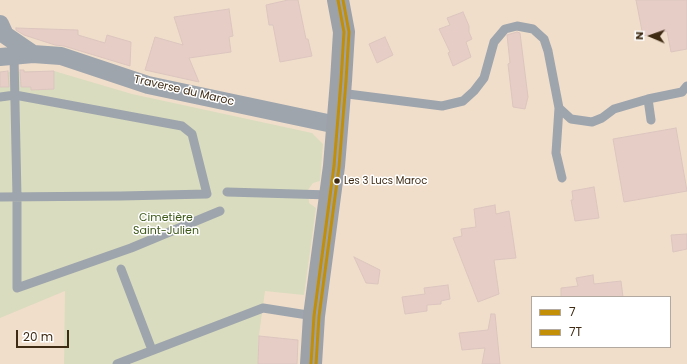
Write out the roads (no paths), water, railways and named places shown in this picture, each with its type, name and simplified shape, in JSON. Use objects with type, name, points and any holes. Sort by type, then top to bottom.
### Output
[{"type":"main road","points":[[311,364],[314,316],[330,195],[340,93],[344,32],[338,0]]},
{"type":"street","points":[[0,24],[5,35],[33,54]]},
{"type":"street","name":"Traverse du Maroc","points":[[7,57],[33,54],[61,56],[148,85],[337,125]]},
{"type":"lane","points":[[340,93],[442,106],[463,101],[474,91],[484,78],[494,42],[505,29],[517,26],[533,29],[544,39],[548,51],[559,108],[556,153],[562,178]]},
{"type":"lane","points":[[7,57],[15,95],[17,288],[131,248],[220,211]]},
{"type":"lane","points":[[559,108],[572,119],[592,122],[602,118],[614,110],[648,98],[682,92],[687,86]]},
{"type":"lane","points":[[0,97],[15,95],[182,126],[192,134],[207,194],[0,197]]},
{"type":"lane","points":[[648,98],[651,120]]},
{"type":"lane","points":[[227,192],[330,195]]},
{"type":"lane","points":[[121,269],[152,350]]},
{"type":"lane","points":[[117,364],[263,308],[314,316]]},
{"type":"place","name":"Les 3 Lucs Maroc","points":[[337,181]]},
{"type":"park label","name":"Cimetière Saint-Julien","points":[[166,224]]}]
